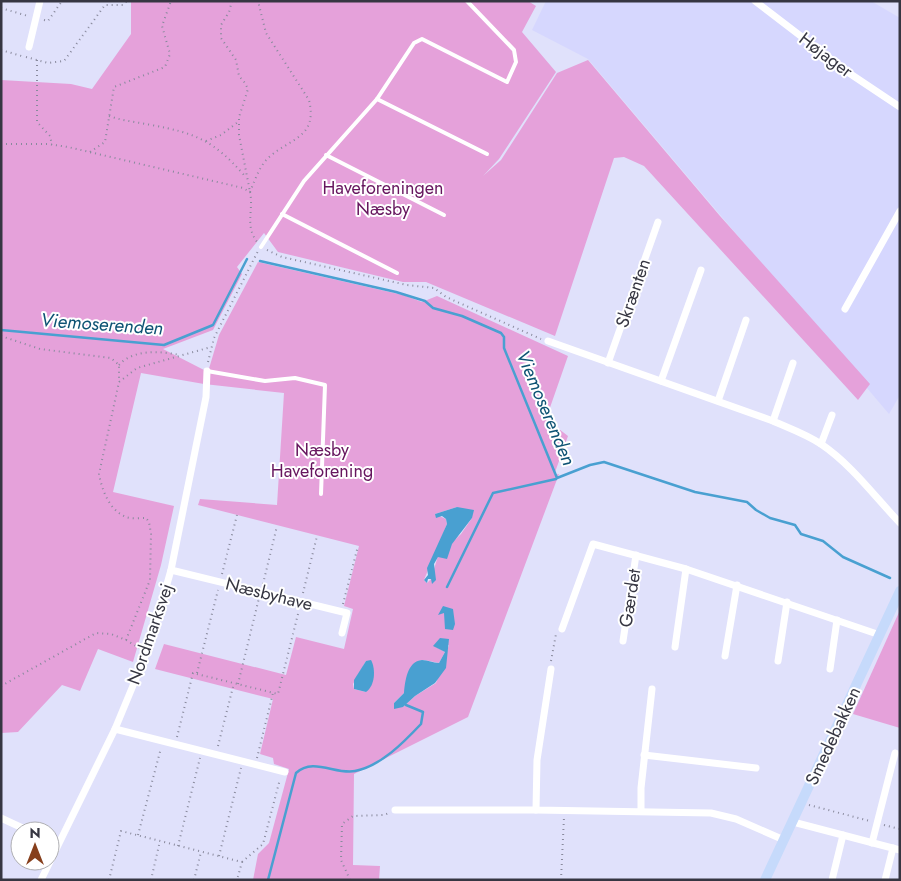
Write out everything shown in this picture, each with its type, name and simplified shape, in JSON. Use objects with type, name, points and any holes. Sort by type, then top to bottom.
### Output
[{"type":"street","points":[[28,47],[40,1]]},
{"type":"street","name":"Højager","points":[[755,1],[849,73],[900,107]]},
{"type":"street","points":[[845,309],[900,211]]},
{"type":"street","name":"Skrænten","points":[[608,363],[658,222]]},
{"type":"street","points":[[661,381],[701,270]]},
{"type":"street","points":[[718,401],[746,320]]},
{"type":"street","points":[[548,342],[773,420],[822,444],[845,464],[900,524]]},
{"type":"street","points":[[773,420],[793,363]]},
{"type":"street","name":"Nordmarksvej","points":[[60,840],[115,729],[147,653],[171,570],[206,397],[207,371]]},
{"type":"street","points":[[822,444],[832,415]]},
{"type":"street","name":"Gærdet","points":[[562,629],[593,544],[737,585],[880,635]]},
{"type":"street","name":"Gærdet","points":[[623,641],[636,555]]},
{"type":"street","points":[[675,648],[686,569]]},
{"type":"street","name":"Næsbyhave","points":[[171,570],[341,612]]},
{"type":"street","points":[[726,656],[737,585]]},
{"type":"street","name":"Smedebakken","points":[[765,880],[900,591]]},
{"type":"street","points":[[778,662],[787,602]]},
{"type":"street","points":[[341,612],[347,613],[342,633]]},
{"type":"street","points":[[830,669],[837,620]]},
{"type":"street","points":[[536,810],[537,760],[551,669]]},
{"type":"street","points":[[641,811],[644,755],[652,689]]},
{"type":"street","points":[[115,729],[284,772]]},
{"type":"street","points":[[872,843],[895,754]]},
{"type":"street","points":[[644,755],[756,768]]},
{"type":"street","points":[[395,810],[564,810],[711,813],[736,819],[784,840]]},
{"type":"street","points":[[793,822],[896,849],[885,880]]},
{"type":"street","points":[[832,880],[843,835]]},
{"type":"lane","points":[[261,247],[304,181],[377,99],[414,43],[422,39],[507,82],[516,62],[514,50],[466,1]]},
{"type":"lane","points":[[377,99],[487,154]]},
{"type":"lane","points":[[326,155],[444,215]]},
{"type":"lane","points":[[282,214],[397,273]]},
{"type":"lane","points":[[207,371],[265,381],[295,378],[326,385],[321,494]]},
{"type":"path","points":[[1,8],[35,19],[48,21],[62,1]]},
{"type":"path","points":[[1,50],[48,63],[64,61],[105,6],[123,4],[127,1]]},
{"type":"path","points":[[90,152],[105,142],[114,87],[165,67],[170,54],[162,26],[171,1]]},
{"type":"path","points":[[232,1],[229,12],[221,25],[221,38],[236,60],[239,76],[245,82],[248,89],[239,121],[239,135],[250,192],[260,168],[269,157],[294,142],[305,132],[310,123],[311,110],[309,100],[266,34],[258,1]]},
{"type":"path","points":[[26,57],[28,47]]},
{"type":"path","points":[[37,60],[37,122],[50,136],[52,145]]},
{"type":"path","points":[[109,116],[180,131],[206,141],[225,153],[246,177]]},
{"type":"path","points":[[206,141],[221,135],[239,121]]},
{"type":"path","points":[[207,371],[211,347],[261,247]]},
{"type":"path","points":[[1,336],[40,349],[111,358],[119,365]]},
{"type":"path","points":[[119,382],[136,368],[211,347]]},
{"type":"path","points":[[126,640],[150,580],[151,542],[149,522],[146,518],[126,517],[115,509],[108,501],[99,474],[119,382],[119,365],[125,358],[138,354],[165,352],[182,356]]},
{"type":"path","points":[[197,674],[237,515]]},
{"type":"path","points":[[238,684],[277,526]]},
{"type":"path","points":[[176,744],[193,673],[278,694],[317,536]]},
{"type":"path","points":[[341,612],[358,546]]},
{"type":"path","points":[[551,669],[556,634],[562,629]]},
{"type":"path","points":[[1,686],[96,634],[111,634],[126,640],[147,653]]},
{"type":"path","points":[[216,754],[234,683]]},
{"type":"path","points":[[256,764],[273,693]]},
{"type":"path","points":[[138,835],[162,741]]},
{"type":"path","points":[[178,846],[202,751]]},
{"type":"path","points":[[219,856],[243,761]]},
{"type":"path","points":[[237,880],[242,862],[263,844],[284,772]]},
{"type":"path","points":[[802,803],[900,829]]},
{"type":"path","points":[[350,880],[342,860],[342,824],[353,816],[384,815],[395,810]]},
{"type":"path","points":[[562,880],[564,810]]},
{"type":"path","points":[[109,880],[121,831],[242,862]]},
{"type":"path","points":[[151,880],[160,841]]},
{"type":"path","points":[[194,880],[201,852]]},
{"type":"shaded area","points":[[546,1],[871,1],[900,18],[900,395],[889,414],[588,59],[532,30]]},
{"type":"green space","points":[[131,1],[528,1],[536,6],[522,32],[556,72],[499,159],[483,176],[501,160],[557,73],[588,60],[720,216],[870,384],[858,400],[644,166],[624,157],[614,158],[555,336],[426,282],[403,282],[278,252],[264,233],[237,267],[242,274],[213,330],[163,349],[204,370],[205,382],[219,335],[258,262],[403,295],[422,302],[437,296],[568,356],[546,419],[568,436],[554,475],[559,474],[468,717],[354,774],[353,865],[380,866],[379,880],[253,880],[258,854],[269,843],[289,769],[274,764],[273,758],[260,754],[273,699],[155,669],[164,644],[286,675],[296,637],[344,649],[353,609],[344,606],[359,546],[198,505],[200,499],[277,505],[284,393],[204,384],[141,373],[113,492],[174,506],[161,565],[133,662],[98,649],[80,691],[62,685],[18,732],[1,733],[1,80],[71,84],[92,89],[131,34]],"holes":[[[457,507],[472,518],[461,534],[438,556],[431,579],[427,583],[424,580],[447,524],[446,519],[435,514]],[[449,645],[436,683],[415,696],[403,707],[394,703],[404,693],[411,667],[418,661],[424,660],[439,663],[445,652],[436,647]],[[366,661],[373,671],[366,692],[354,689],[353,684]]]},
{"type":"green space","points":[[900,610],[900,728],[853,714]]},
{"type":"water","points":[[457,507],[474,510],[472,518],[452,544],[447,559],[438,557],[434,564],[436,580],[432,584],[431,579],[428,579],[427,583],[424,580],[428,575],[427,568],[447,524],[446,519],[442,516],[436,518],[435,514]]},
{"type":"water","points":[[443,606],[453,609],[455,624],[453,630],[445,629],[444,613],[438,615]]},
{"type":"water","points":[[440,638],[449,639],[446,668],[435,683],[415,696],[403,707],[394,709],[394,703],[404,693],[408,673],[413,664],[422,660],[439,663],[445,652],[433,646]]},
{"type":"water","points":[[371,660],[374,672],[371,686],[366,692],[354,689],[354,680],[366,661]]},
{"type":"waterway","name":"Viemoserenden","points":[[1,330],[164,345],[213,325],[247,259]]},
{"type":"waterway","name":"Viemoserenden","points":[[260,261],[396,292],[425,301],[433,308],[462,316],[501,333],[504,337],[504,348],[557,478],[590,465],[604,462],[695,492],[747,502],[770,518],[795,525],[801,534],[823,541],[843,557],[890,578]]},
{"type":"waterway","points":[[447,587],[493,493],[556,479]]},
{"type":"waterway","points":[[268,880],[296,773],[310,766],[348,772],[355,771],[383,759],[421,724],[423,712],[406,705]]},
{"type":"park label","name":"Haveforeningen Næsby","points":[[383,198]]},
{"type":"park label","name":"Næsby Haveforening","points":[[322,460]]}]
